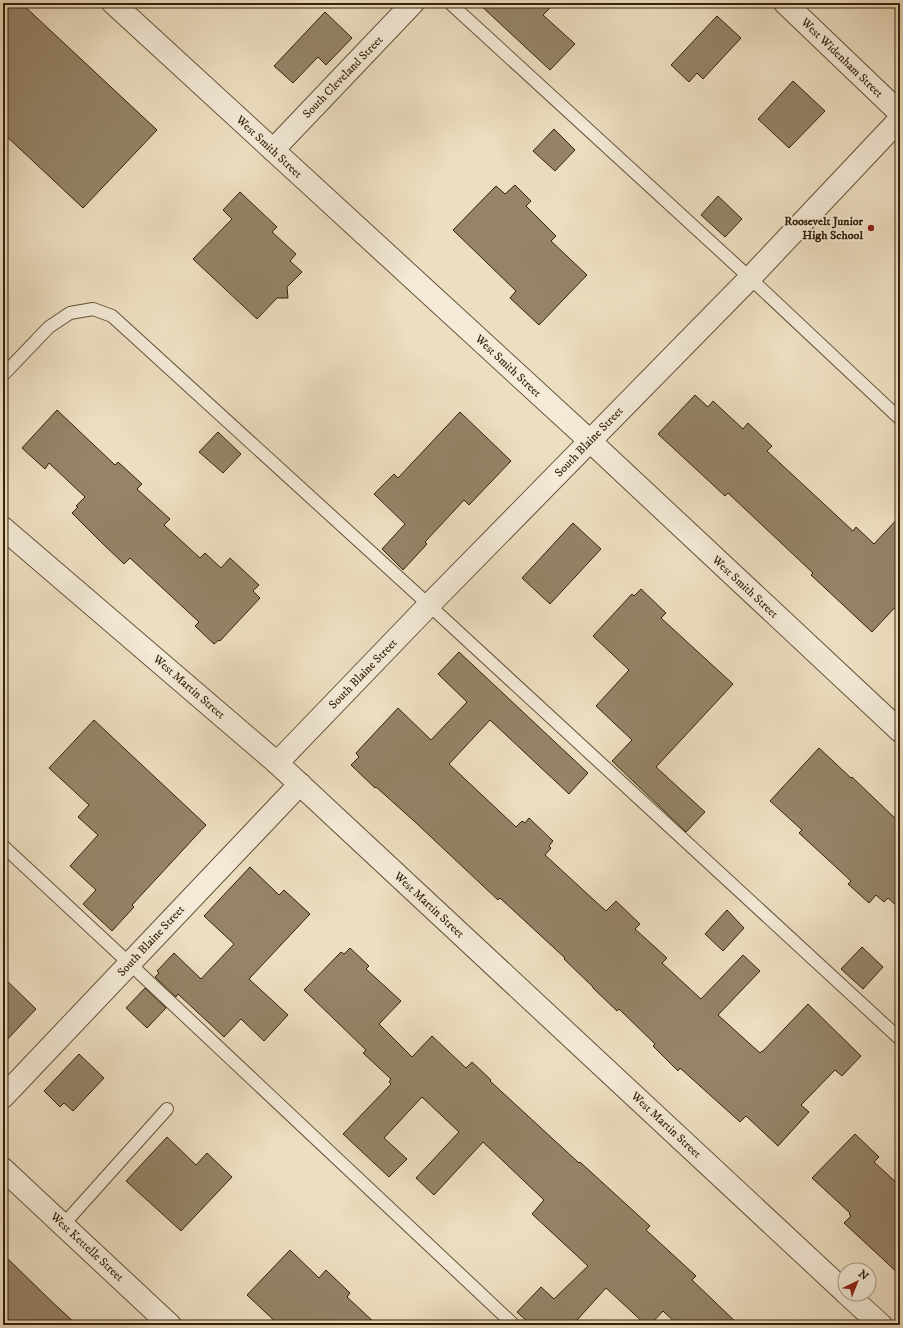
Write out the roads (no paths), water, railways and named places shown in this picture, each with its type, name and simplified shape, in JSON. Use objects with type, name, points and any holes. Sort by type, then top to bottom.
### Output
[{"type":"street","name":"West Smith Street","points":[[113,3],[590,441],[900,731]]},
{"type":"street","name":"South Cleveland Street","points":[[272,150],[413,3]]},
{"type":"street","name":"West Widenham Street","points":[[785,3],[900,113]]},
{"type":"street","name":"South Blaine Street","points":[[277,763],[750,278],[900,119]]},
{"type":"street","name":"West Martin Street","points":[[3,528],[277,763],[837,1285]]},
{"type":"street","name":"South Blaine Street","points":[[3,1097],[300,784]]},
{"type":"street","name":"West Kettelle Street","points":[[3,1169],[170,1325]]},
{"type":"street","points":[[857,1302],[881,1325]]},
{"type":"lane","points":[[450,3],[750,278],[900,419]]},
{"type":"lane","points":[[3,375],[49,327],[70,313],[92,309],[112,316],[430,605],[900,1039]]},
{"type":"lane","points":[[3,846],[514,1325]]},
{"type":"lane","points":[[63,1225],[167,1109]]},
{"type":"place","name":"Roosevelt Junior High School","points":[[871,228]]}]
